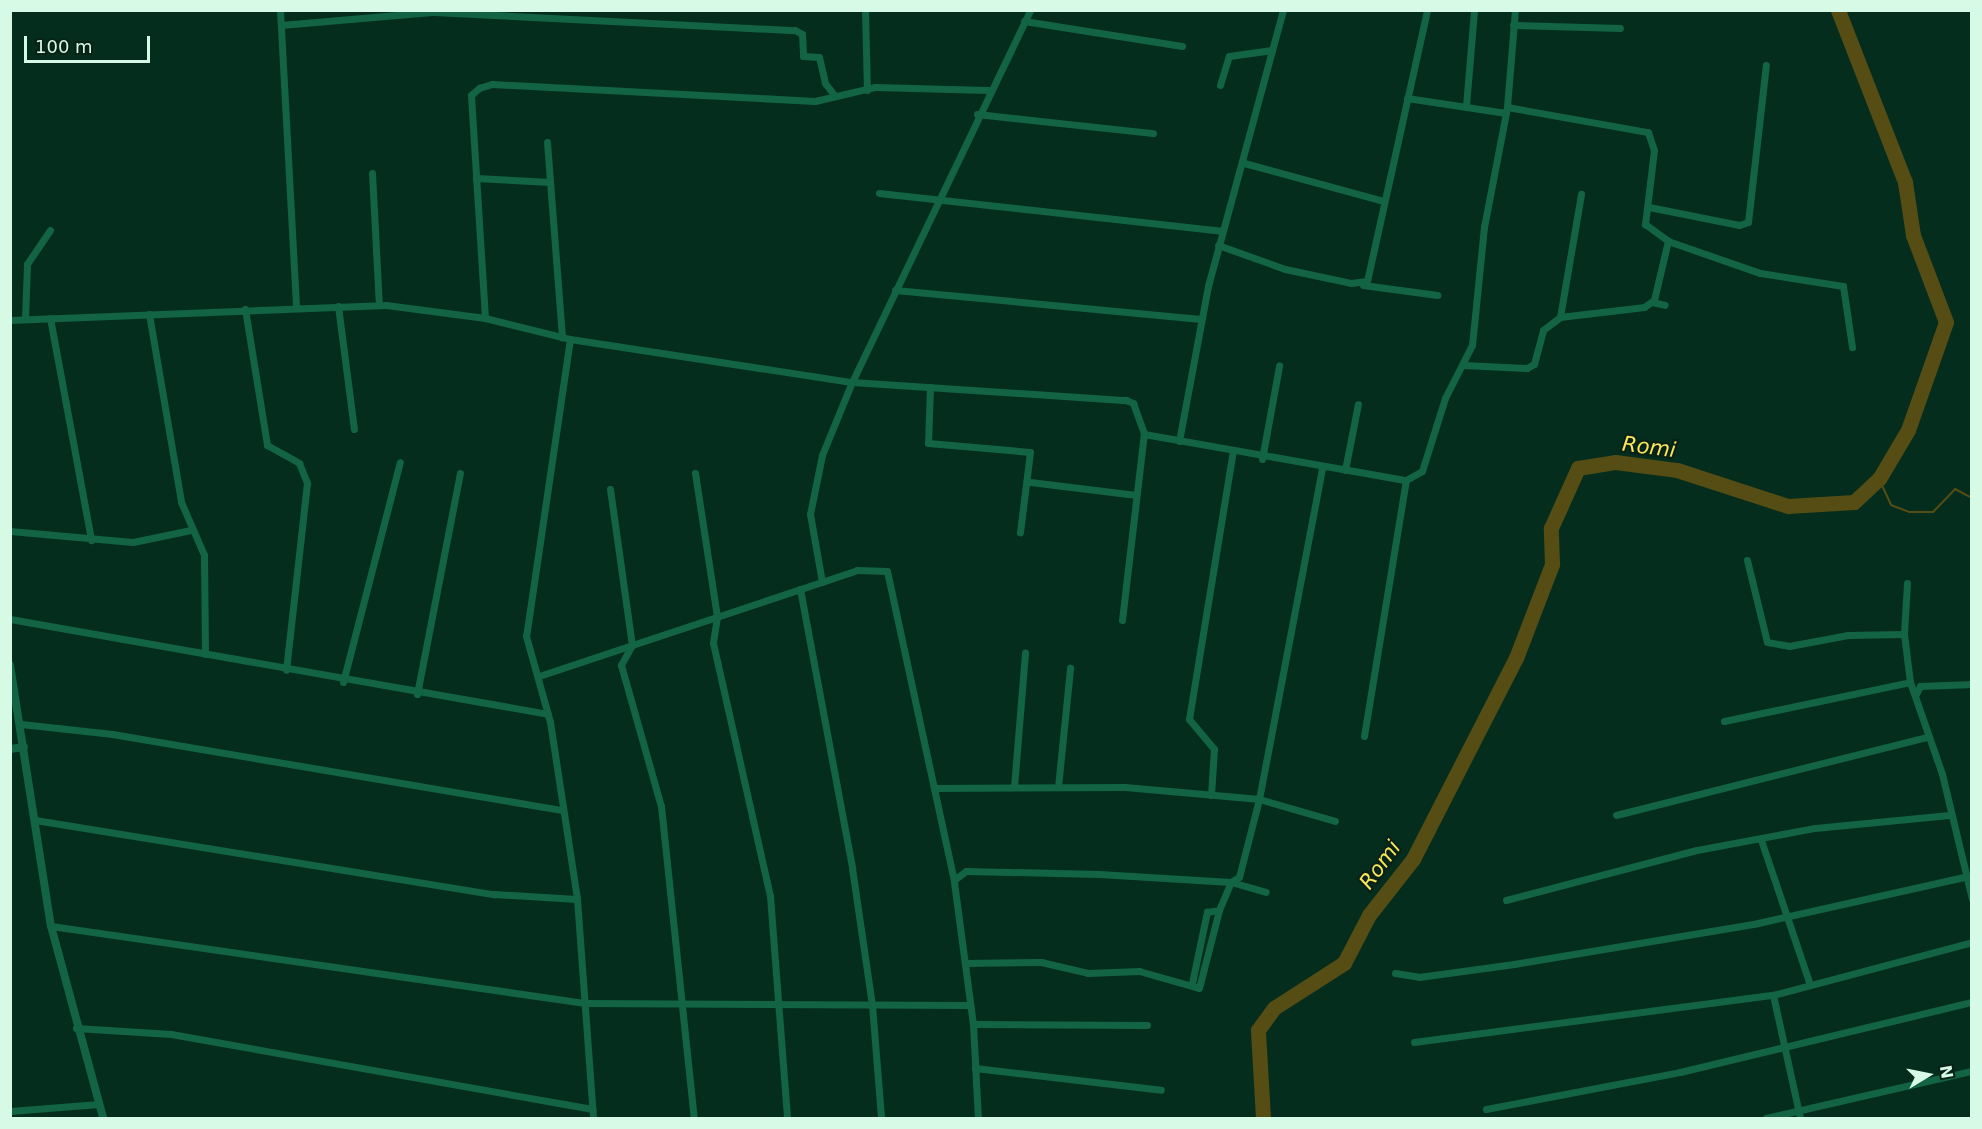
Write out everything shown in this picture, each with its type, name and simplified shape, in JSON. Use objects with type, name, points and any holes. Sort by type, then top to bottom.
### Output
[{"type":"street","points":[[280,10],[296,307]]},
{"type":"street","points":[[657,10],[658,19]]},
{"type":"street","points":[[865,10],[867,90]]},
{"type":"street","points":[[822,582],[811,541],[811,489],[852,382],[988,90],[1030,10]]},
{"type":"street","points":[[1179,441],[1201,319],[1221,231],[1244,163],[1283,10]]},
{"type":"street","points":[[1364,285],[1427,10]]},
{"type":"street","points":[[1466,106],[1474,10]]},
{"type":"street","points":[[1144,434],[1233,451],[1262,459],[1314,467],[1321,471],[1345,470],[1406,480],[1422,471],[1445,398],[1472,345],[1484,227],[1507,110],[1515,10]]},
{"type":"street","points":[[281,25],[401,11],[558,13],[795,30],[802,34],[803,56],[819,57],[825,83],[834,95]]},
{"type":"street","points":[[1024,21],[1182,46]]},
{"type":"street","points":[[1513,25],[1620,28]]},
{"type":"street","points":[[1220,85],[1229,56],[1272,50]]},
{"type":"street","points":[[1649,207],[1739,225],[1748,222],[1766,65]]},
{"type":"street","points":[[485,318],[471,95],[492,84],[815,100],[867,90],[988,90]]},
{"type":"street","points":[[1407,98],[1507,110],[1648,132],[1654,150],[1649,207],[1645,224],[1668,242],[1760,273],[1843,286],[1852,347]]},
{"type":"street","points":[[977,114],[1153,133]]},
{"type":"street","points":[[547,142],[562,337]]},
{"type":"street","points":[[1244,163],[1384,201]]},
{"type":"street","points":[[372,173],[379,305]]},
{"type":"street","points":[[476,178],[550,182]]},
{"type":"street","points":[[879,193],[938,197],[1221,231]]},
{"type":"street","points":[[1560,317],[1581,194]]},
{"type":"street","points":[[25,319],[27,264],[50,230]]},
{"type":"street","points":[[1652,302],[1668,242]]},
{"type":"street","points":[[1218,245],[1238,256],[1364,285],[1437,295]]},
{"type":"street","points":[[895,290],[1201,319]]},
{"type":"street","points":[[1463,364],[1527,369],[1534,364],[1543,330],[1560,317],[1652,302],[1665,305]]},
{"type":"street","points":[[10,320],[379,305],[485,318],[570,339],[852,382],[1126,400],[1133,403],[1144,434],[1122,620]]},
{"type":"street","points":[[338,306],[354,429]]},
{"type":"street","points":[[245,309],[267,445],[299,463],[307,483],[286,670]]},
{"type":"street","points":[[149,314],[181,502],[191,530],[204,555],[205,654]]},
{"type":"street","points":[[50,318],[91,540]]},
{"type":"street","points":[[570,339],[527,603],[526,636],[548,714],[561,810],[577,899],[593,1119]]},
{"type":"street","points":[[1262,459],[1279,366]]},
{"type":"street","points":[[930,387],[928,443],[1028,449],[1030,482],[1020,532]]},
{"type":"street","points":[[1345,470],[1358,404]]},
{"type":"street","points":[[1210,795],[1214,749],[1189,719],[1233,451]]},
{"type":"street","points":[[344,682],[400,462]]},
{"type":"street","points":[[965,963],[1041,962],[1192,983],[1207,912],[1219,910],[1231,882],[1239,877],[1259,799],[1287,672],[1321,471]]},
{"type":"street","points":[[417,694],[460,472]]},
{"type":"street","points":[[695,473],[717,617],[713,644],[770,896],[787,1119]]},
{"type":"street","points":[[1364,736],[1406,480]]},
{"type":"street","points":[[1030,482],[1136,495]]},
{"type":"street","points":[[610,489],[632,645],[621,665],[661,806],[680,1005],[694,1119]]},
{"type":"street","points":[[10,531],[91,540],[134,542],[191,530]]},
{"type":"street","points":[[1747,560],[1767,642],[1790,646],[1848,635],[1904,634]]},
{"type":"street","points":[[539,676],[857,570],[887,571],[954,882],[973,1024],[980,1118]]},
{"type":"street","points":[[1907,583],[1904,634],[1910,682],[1916,694],[1926,737],[1942,774],[1949,815],[1971,899]]},
{"type":"street","points":[[800,589],[872,1005],[881,1119]]},
{"type":"street","points":[[10,619],[344,682],[548,714]]},
{"type":"street","points":[[1014,787],[1025,652]]},
{"type":"street","points":[[10,665],[51,926],[76,1028],[103,1119]]},
{"type":"street","points":[[1058,787],[1070,668]]},
{"type":"street","points":[[1724,721],[1910,682]]},
{"type":"street","points":[[1916,694],[1920,686],[1971,684]]},
{"type":"street","points":[[21,724],[112,734],[561,810]]},
{"type":"street","points":[[1616,815],[1926,737]]},
{"type":"street","points":[[10,749],[24,747]]},
{"type":"street","points":[[934,788],[1058,787],[1259,799],[1335,821]]},
{"type":"street","points":[[1506,900],[1697,850],[1761,840],[1815,828],[1949,815]]},
{"type":"street","points":[[35,820],[494,894],[577,899]]},
{"type":"street","points":[[1761,840],[1809,982]]},
{"type":"street","points":[[954,882],[958,872],[966,871],[1231,882],[1266,892]]},
{"type":"street","points":[[1395,973],[1419,977],[1514,964],[1786,914],[1964,877]]},
{"type":"street","points":[[51,926],[585,1003],[970,1005]]},
{"type":"street","points":[[1414,1042],[1773,994],[1809,982],[1971,942]]},
{"type":"street","points":[[1773,994],[1786,1044],[1799,1115]]},
{"type":"street","points":[[1486,1109],[1680,1072],[1786,1044],[1971,1002]]},
{"type":"street","points":[[973,1024],[1147,1025]]},
{"type":"street","points":[[76,1028],[171,1034],[592,1109]]},
{"type":"street","points":[[975,1068],[1161,1090]]},
{"type":"street","points":[[1766,1119],[1799,1115],[1971,1071]]},
{"type":"street","points":[[10,1111],[99,1104]]},
{"type":"street","points":[[29,1110],[32,1119]]},
{"type":"waterway","name":"Romi","points":[[1263,1118],[1258,1030],[1274,1008],[1344,963],[1369,915],[1413,859],[1516,658],[1552,564],[1551,528],[1578,468],[1615,462],[1677,470],[1788,506],[1854,502],[1879,479],[1908,430],[1946,322],[1913,235],[1905,182],[1838,10]]},
{"type":"waterway","points":[[1879,479],[1891,505],[1909,512],[1933,512],[1955,489],[1972,498]]}]
